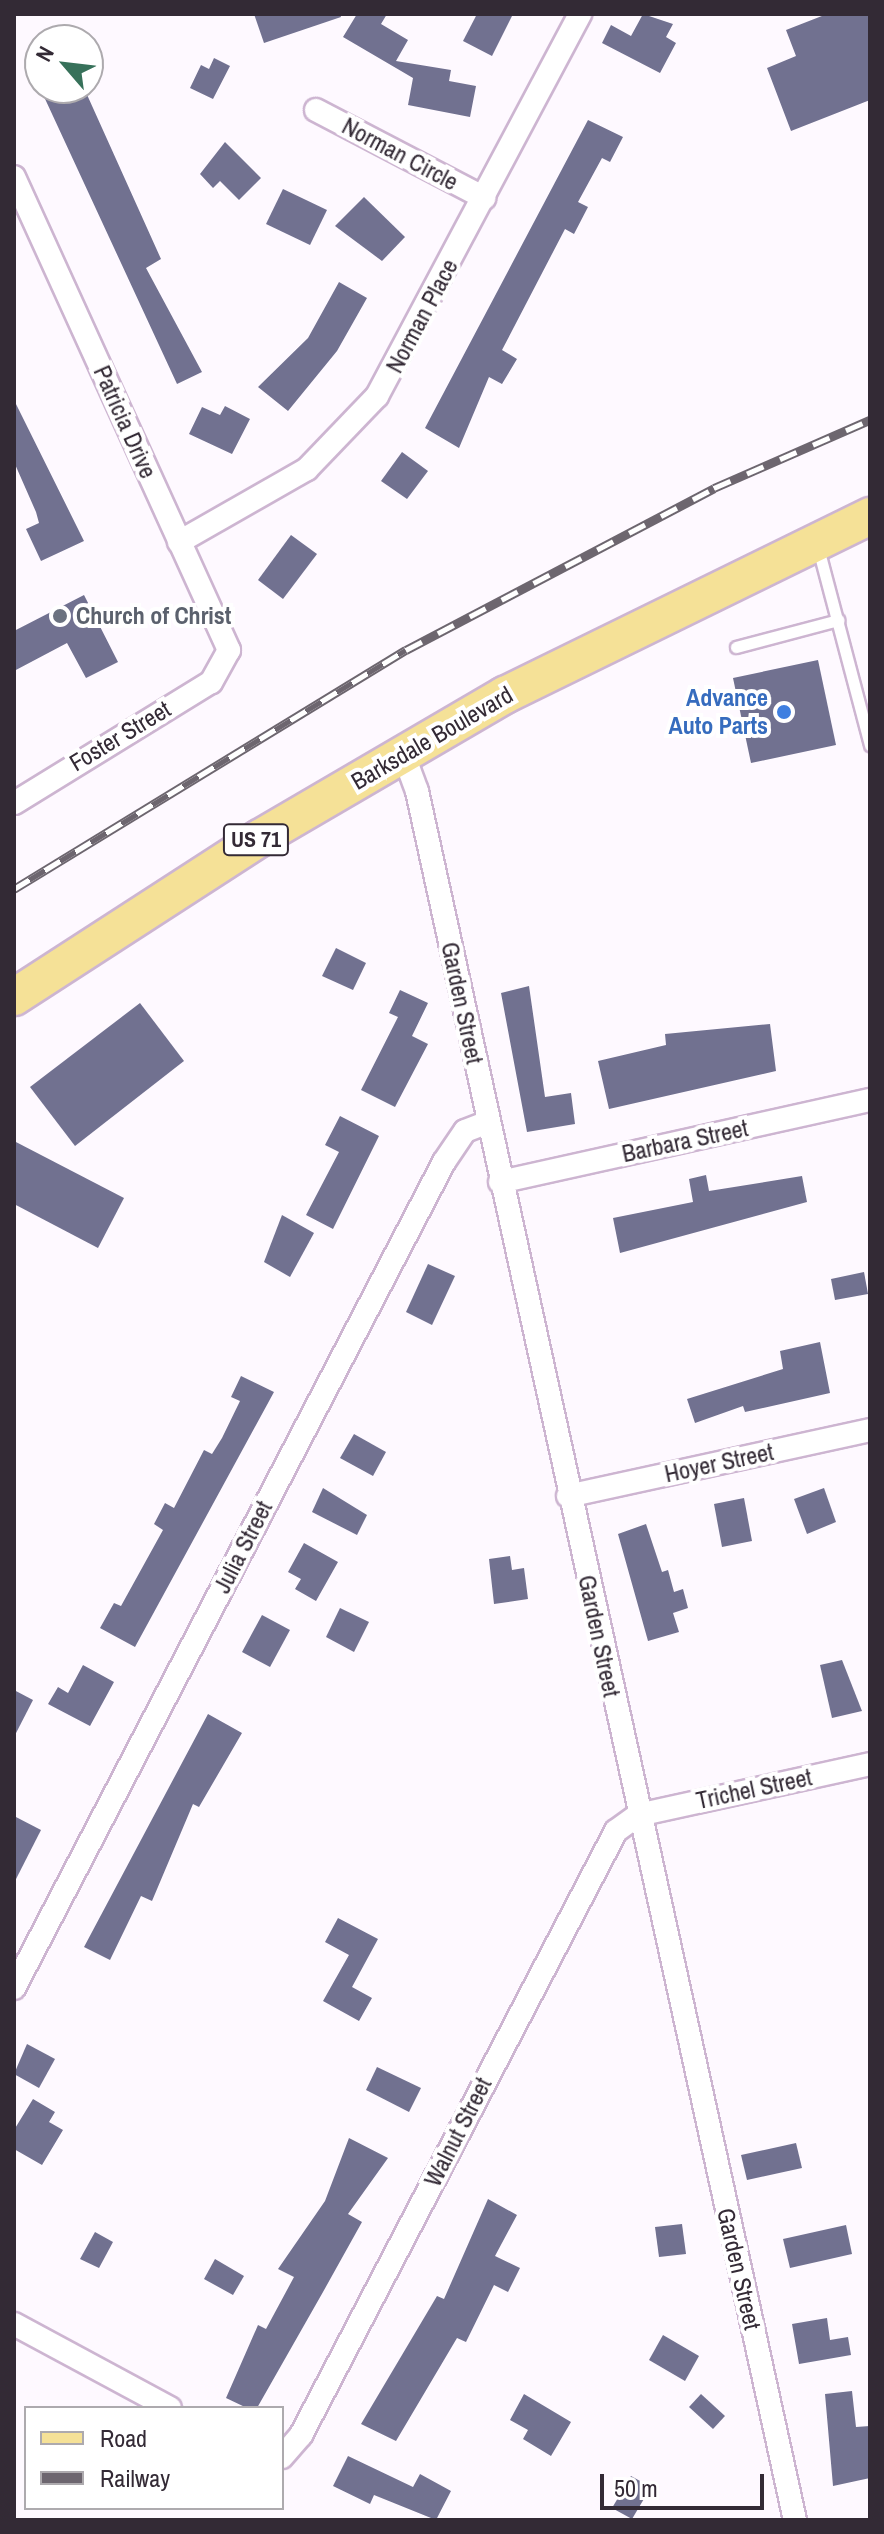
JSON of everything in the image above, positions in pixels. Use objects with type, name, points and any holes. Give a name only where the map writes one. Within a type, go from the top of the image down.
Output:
[{"type":"main road","name":"Barksdale Boulevard","points":[[14,997],[403,753],[608,639],[850,530]]},
{"type":"street","name":"Norman Place","points":[[179,542],[259,502],[343,436],[392,373],[580,14]]},
{"type":"street","name":"Norman Circle","points":[[316,110],[484,198]]},
{"type":"street","name":"Patricia Drive","points":[[14,177],[227,642],[225,668]]},
{"type":"street","name":"Foster Street","points":[[14,803],[225,668]]},
{"type":"street","name":"Garden Street","points":[[403,753],[488,1122],[795,2520]]},
{"type":"street","name":"Barbara Street","points":[[500,1182],[870,1100]]},
{"type":"street","name":"Julia Street","points":[[14,1988],[444,1162],[465,1131],[488,1122]]},
{"type":"street","name":"Hoyer Street","points":[[568,1496],[870,1430]]},
{"type":"street","name":"Trichel Street","points":[[638,1815],[870,1764]]},
{"type":"street","name":"Walnut Street","points":[[284,2455],[301,2435],[607,1844],[638,1815]]},
{"type":"street","points":[[14,2324],[166,2406]]},
{"type":"lane","points":[[850,530],[838,620],[870,745]]},
{"type":"lane","points":[[736,647],[838,620]]},
{"type":"building","points":[[254,14],[340,14],[341,17],[264,43]]},
{"type":"building","points":[[357,14],[387,14],[381,24],[408,40],[396,61],[451,70],[449,81],[476,86],[470,117],[408,105],[413,78],[343,37]]},
{"type":"building","points":[[477,14],[513,14],[492,56],[463,41]]},
{"type":"building","points":[[643,14],[673,24],[666,37],[676,43],[660,73],[602,43],[611,25],[631,36]]},
{"type":"building","points":[[827,14],[870,14],[870,100],[791,131],[767,68],[796,56],[786,30]]},
{"type":"building","points":[[214,58],[230,66],[213,99],[190,88],[201,65],[209,69]]},
{"type":"building","points":[[47,104],[91,104],[161,259],[146,268],[202,372],[177,384]]},
{"type":"building","points":[[588,120],[623,137],[610,162],[602,158],[578,202],[588,207],[574,234],[565,229],[502,350],[517,359],[502,384],[489,377],[459,448],[425,428]]},
{"type":"building","points":[[225,142],[261,178],[239,200],[220,181],[213,188],[200,174]]},
{"type":"building","points":[[283,189],[327,210],[310,245],[266,224]]},
{"type":"building","points":[[364,197],[405,237],[382,261],[335,226]]},
{"type":"building","points":[[339,282],[367,298],[337,351],[288,411],[258,387],[308,338]]},
{"type":"building","points":[[14,400],[84,541],[41,561],[26,529],[39,523],[36,512],[14,462]]},
{"type":"building","points":[[225,406],[250,419],[232,454],[189,434],[202,407],[220,415]]},
{"type":"building","points":[[402,452],[428,471],[407,499],[381,481]]},
{"type":"building","points":[[291,535],[317,554],[283,599],[258,580]]},
{"type":"building","points":[[84,595],[118,662],[86,678],[67,643],[14,671],[14,631]]},
{"type":"building","name":"Advance Auto Parts","points":[[818,660],[836,745],[751,763],[733,678]]},
{"type":"building","points":[[336,948],[366,963],[353,990],[322,976]]},
{"type":"building","points":[[529,986],[545,1097],[571,1093],[575,1124],[527,1132],[501,993]]},
{"type":"building","points":[[400,990],[428,1003],[412,1036],[428,1044],[395,1107],[361,1090],[398,1017],[389,1013]]},
{"type":"building","points":[[140,1003],[184,1061],[75,1146],[30,1087]]},
{"type":"building","points":[[770,1024],[776,1071],[609,1109],[598,1061],[666,1045],[665,1034]]},
{"type":"building","points":[[340,1116],[379,1136],[333,1229],[306,1215],[339,1152],[325,1145]]},
{"type":"building","points":[[14,1141],[124,1198],[98,1248],[14,1204]]},
{"type":"building","points":[[706,1175],[709,1191],[802,1176],[807,1202],[620,1253],[613,1218],[693,1202],[689,1179]]},
{"type":"building","points":[[282,1215],[314,1233],[290,1277],[264,1262]]},
{"type":"building","points":[[428,1264],[455,1276],[432,1325],[406,1312]]},
{"type":"building","points":[[864,1272],[868,1294],[835,1300],[831,1279]]},
{"type":"building","points":[[820,1342],[830,1393],[745,1412],[743,1406],[695,1423],[687,1399],[783,1369],[780,1351]]},
{"type":"building","points":[[241,1376],[274,1392],[135,1647],[100,1628],[114,1603],[121,1606],[163,1530],[154,1524],[165,1503],[174,1508],[204,1450],[212,1454],[222,1438],[240,1401],[231,1397]]},
{"type":"building","points":[[354,1434],[386,1452],[373,1476],[340,1458]]},
{"type":"building","points":[[323,1488],[367,1515],[357,1535],[312,1512]]},
{"type":"building","points":[[824,1488],[836,1522],[807,1534],[794,1499]]},
{"type":"building","points":[[744,1498],[752,1541],[722,1547],[714,1504]]},
{"type":"building","points":[[646,1524],[662,1572],[668,1570],[674,1592],[683,1589],[688,1608],[673,1613],[679,1632],[648,1641],[618,1534]]},
{"type":"building","points":[[304,1543],[338,1562],[316,1601],[295,1589],[301,1579],[288,1572]]},
{"type":"building","points":[[510,1556],[512,1570],[524,1568],[528,1599],[494,1604],[489,1559]]},
{"type":"building","points":[[340,1608],[369,1622],[354,1652],[326,1637]]},
{"type":"building","points":[[262,1615],[290,1630],[270,1667],[242,1652]]},
{"type":"building","points":[[842,1660],[862,1711],[832,1718],[820,1665]]},
{"type":"building","points":[[83,1665],[114,1682],[90,1726],[48,1704],[58,1687],[68,1693]]},
{"type":"building","points":[[14,1690],[33,1700],[14,1737]]},
{"type":"building","points":[[208,1714],[242,1733],[199,1807],[193,1804],[152,1901],[141,1896],[110,1960],[84,1947]]},
{"type":"building","points":[[14,1816],[41,1830],[14,1883]]},
{"type":"building","points":[[338,1918],[378,1939],[352,1987],[372,1998],[359,2021],[323,2001],[349,1955],[325,1942]]},
{"type":"building","points":[[27,2044],[55,2059],[39,2088],[14,2074]]},
{"type":"building","points":[[377,2067],[421,2088],[409,2112],[366,2090]]},
{"type":"building","points":[[33,2099],[55,2112],[49,2122],[63,2130],[42,2165],[14,2149],[14,2130]]},
{"type":"building","points":[[349,2138],[388,2158],[348,2214],[362,2222],[258,2406],[243,2406],[226,2398],[258,2325],[266,2329],[294,2277],[278,2269],[325,2201]]},
{"type":"building","points":[[796,2143],[802,2168],[747,2180],[741,2155]]},
{"type":"building","points":[[488,2199],[517,2215],[495,2256],[520,2268],[508,2292],[494,2285],[466,2342],[457,2338],[396,2441],[361,2424],[437,2296],[444,2299]]},
{"type":"building","points":[[682,2224],[686,2254],[659,2257],[655,2227]]},
{"type":"building","points":[[846,2225],[852,2254],[790,2268],[783,2239]]},
{"type":"building","points":[[95,2232],[113,2242],[99,2268],[80,2259]]},
{"type":"building","points":[[215,2259],[244,2276],[233,2295],[204,2279]]},
{"type":"building","points":[[827,2318],[830,2340],[848,2337],[851,2355],[799,2364],[792,2324]]},
{"type":"building","points":[[663,2335],[699,2356],[685,2381],[649,2360]]},
{"type":"building","points":[[852,2391],[856,2427],[870,2426],[870,2478],[833,2486],[825,2394]]},
{"type":"building","points":[[524,2394],[571,2422],[551,2456],[523,2439],[528,2430],[510,2420]]},
{"type":"building","points":[[701,2394],[725,2416],[713,2429],[689,2407]]},
{"type":"building","points":[[348,2456],[413,2487],[420,2474],[451,2491],[436,2520],[374,2495],[370,2504],[333,2486]]},
{"type":"building","points":[[631,2476],[651,2487],[632,2519],[612,2508]]},
{"type":"railway","points":[[14,889],[406,650],[714,488],[870,420]]},
{"type":"place","name":"Church of Christ","points":[[60,616]]},
{"type":"place","name":"Advance Auto Parts","points":[[784,712]]}]
